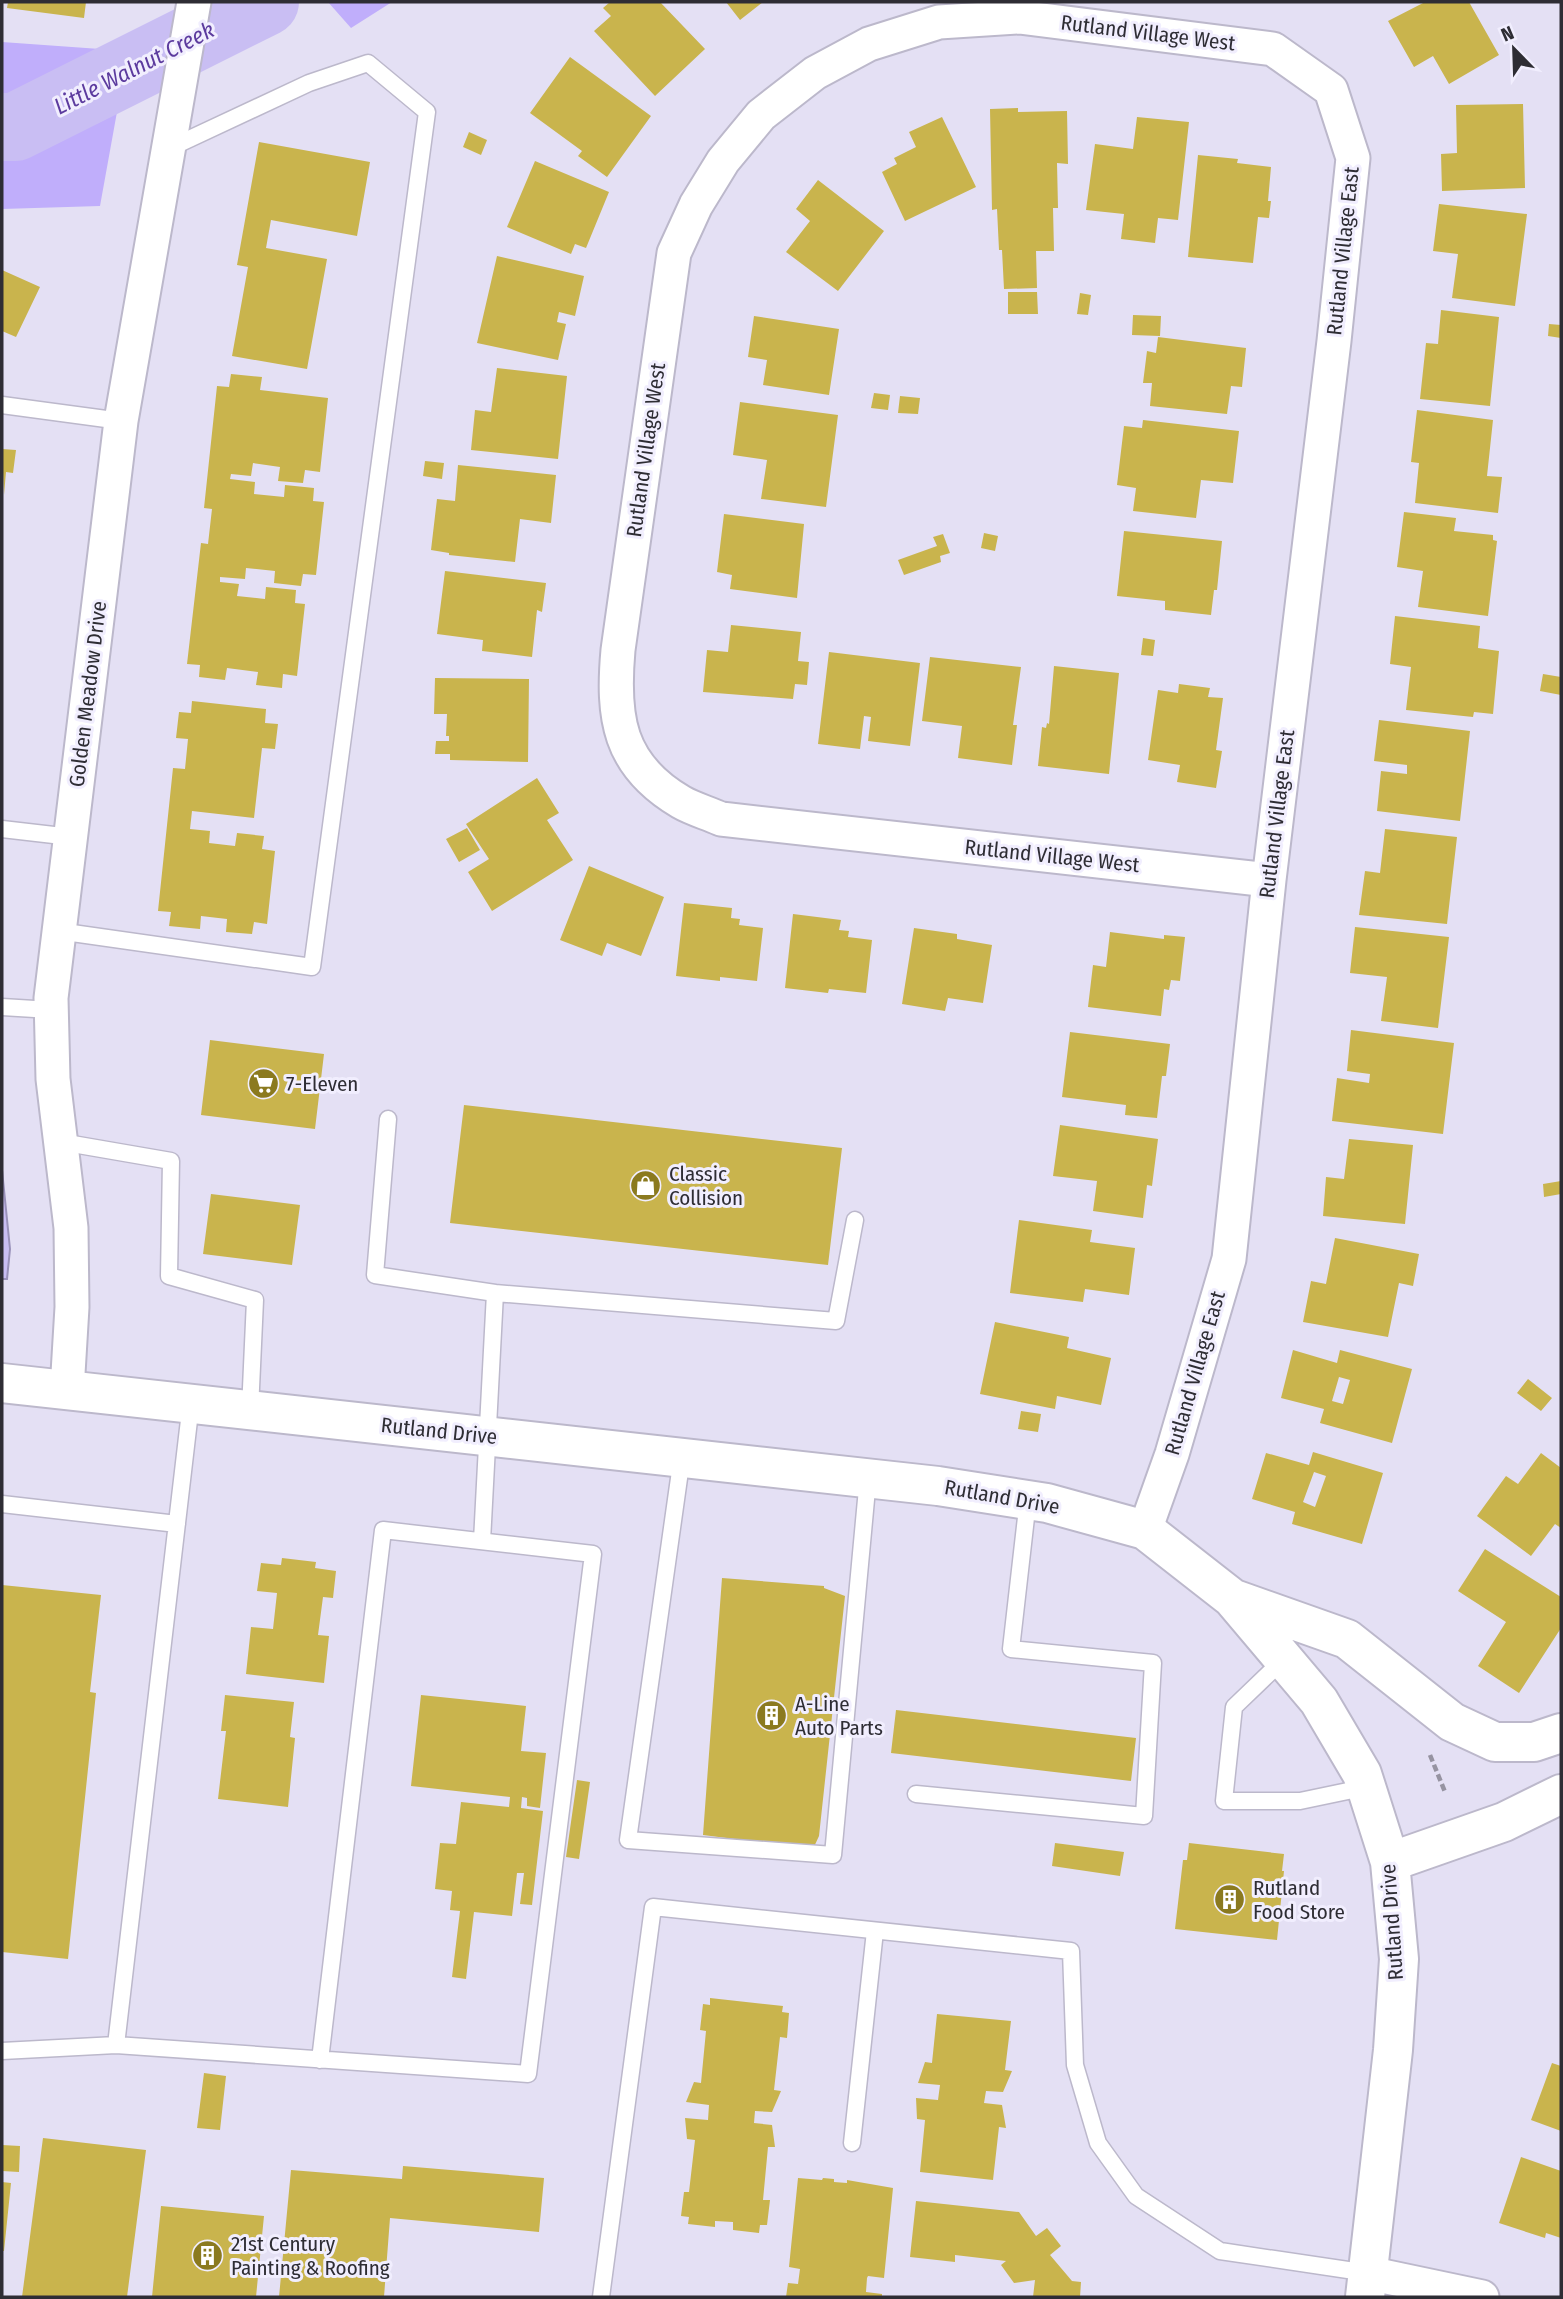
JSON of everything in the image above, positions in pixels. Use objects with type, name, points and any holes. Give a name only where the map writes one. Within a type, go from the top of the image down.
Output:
[{"type":"street","name":"Golden Meadow Drive","points":[[67,1390],[72,1307],[71,1241],[52,1079],[51,1010],[58,931],[121,421],[194,2]]},
{"type":"street","name":"Rutland Village West","points":[[1269,880],[721,819],[682,803],[644,775],[622,738],[614,691],[674,253],[696,205],[723,161],[761,115],[814,73],[869,44],[939,22],[1019,17],[1273,48],[1331,90]]},
{"type":"street","name":"Rutland Village East","points":[[1145,1530],[1172,1454],[1229,1259],[1269,880],[1353,158],[1331,90]]},
{"type":"street","name":"Rutland Drive","points":[[2,1383],[938,1486],[1028,1500],[1145,1530],[1232,1598],[1320,1701],[1362,1774],[1390,1861],[1399,1959],[1393,2050],[1367,2285]]},
{"type":"street","points":[[1232,1598],[1347,1639],[1452,1722],[1495,1742],[1534,1742],[1561,1733]]},
{"type":"street","points":[[1390,1861],[1504,1822],[1561,1794]]},
{"type":"street","points":[[1367,2285],[1482,2297]]},
{"type":"lane","points":[[58,931],[312,967],[427,113],[368,63],[309,83],[169,141]]},
{"type":"lane","points":[[2,405],[121,421]]},
{"type":"lane","points":[[2,829],[71,837]]},
{"type":"lane","points":[[2,1007],[51,1010]]},
{"type":"lane","points":[[387,1119],[374,1275],[495,1293],[836,1321],[855,1220]]},
{"type":"lane","points":[[61,1142],[171,1161],[169,1276],[255,1300],[250,1410]]},
{"type":"lane","points":[[482,1541],[495,1293]]},
{"type":"lane","points":[[116,2045],[191,1404]]},
{"type":"lane","points":[[682,1457],[628,1840],[834,1855],[868,1478]]},
{"type":"lane","points":[[916,1794],[1144,1816],[1153,1663],[1011,1649],[1028,1500]]},
{"type":"lane","points":[[2,1504],[177,1524]]},
{"type":"lane","points":[[2,2051],[116,2045],[320,2060],[528,2074],[593,1554],[383,1530],[320,2060]]},
{"type":"lane","points":[[1284,1659],[1234,1707],[1224,1801],[1300,1801],[1367,1787]]},
{"type":"lane","points":[[601,2297],[653,1907],[1071,1951],[1075,2065],[1098,2143],[1136,2196],[1220,2251],[1367,2285]]},
{"type":"lane","points":[[852,2143],[875,1931]]},
{"type":"path","points":[[1426,1746],[1445,1792]]},
{"type":"shaded area","points":[[328,2],[392,2],[351,28]]},
{"type":"shaded area","points":[[2,42],[128,51],[100,206],[2,209]]},
{"type":"shaded area","points":[[2,1170],[10,1249],[7,1279],[2,1279]]},
{"type":"building","points":[[8,2],[86,2],[84,18],[7,8]]},
{"type":"building","points":[[610,2],[660,2],[705,49],[655,96],[594,31],[611,16],[603,8]]},
{"type":"building","points":[[726,2],[763,2],[740,20]]},
{"type":"building","points":[[1425,2],[1469,2],[1499,55],[1449,84],[1433,56],[1414,67],[1388,21]]},
{"type":"building","points":[[570,57],[651,116],[607,177],[578,156],[582,151],[530,113]]},
{"type":"building","points":[[1523,104],[1525,188],[1442,191],[1441,154],[1457,153],[1456,105]]},
{"type":"building","points":[[1018,108],[1018,112],[1067,111],[1068,164],[1057,163],[1058,208],[1053,208],[1054,251],[1036,251],[1037,288],[1004,289],[997,209],[992,210],[990,109]]},
{"type":"building","points":[[942,117],[976,187],[905,221],[882,172],[897,164],[894,158],[916,147],[909,132]]},
{"type":"building","points":[[1137,117],[1189,122],[1178,220],[1158,218],[1155,243],[1121,239],[1124,214],[1086,210],[1095,144],[1133,149]]},
{"type":"building","points":[[469,132],[487,140],[481,155],[463,147]]},
{"type":"building","points":[[259,142],[370,162],[357,236],[271,220],[266,248],[327,259],[307,369],[232,356],[248,267],[237,265]]},
{"type":"building","points":[[1198,155],[1238,159],[1237,163],[1271,167],[1269,218],[1258,217],[1253,263],[1188,257]]},
{"type":"building","points":[[535,161],[609,192],[586,248],[575,244],[571,254],[507,227]]},
{"type":"building","points":[[818,180],[884,231],[838,291],[786,252],[810,221],[796,209]]},
{"type":"building","points":[[1439,204],[1527,214],[1515,306],[1452,298],[1458,254],[1433,251]]},
{"type":"building","points":[[497,256],[584,276],[575,316],[559,312],[557,322],[566,324],[558,360],[477,343]]},
{"type":"building","points":[[2,270],[40,287],[16,337],[2,331]]},
{"type":"building","points":[[1008,292],[1037,292],[1038,314],[1008,314]]},
{"type":"building","points":[[1080,293],[1091,295],[1088,315],[1077,314]]},
{"type":"building","points":[[1441,310],[1499,317],[1490,406],[1420,399],[1426,343],[1438,344]]},
{"type":"building","points":[[1133,315],[1161,316],[1160,336],[1132,335]]},
{"type":"building","points":[[754,316],[839,329],[829,395],[763,385],[767,360],[748,357]]},
{"type":"building","points":[[1549,324],[1561,325],[1561,338],[1548,336]]},
{"type":"building","points":[[1158,337],[1246,348],[1242,387],[1231,386],[1227,414],[1150,406],[1152,383],[1143,383],[1147,351],[1156,353]]},
{"type":"building","points":[[497,368],[567,376],[558,459],[471,450],[475,410],[491,412]]},
{"type":"building","points":[[231,374],[262,377],[260,390],[328,398],[320,472],[305,470],[303,483],[278,481],[280,467],[253,463],[251,476],[231,474],[230,479],[255,482],[254,494],[284,497],[285,485],[314,488],[313,501],[324,502],[316,575],[303,574],[301,586],[274,583],[275,571],[246,568],[245,579],[220,577],[220,582],[239,584],[237,596],[265,599],[266,587],[296,590],[295,603],[305,604],[297,676],[283,674],[282,688],[256,685],[258,672],[227,668],[225,680],[199,677],[200,665],[187,664],[201,543],[208,544],[212,509],[204,508],[217,386],[229,387]]},
{"type":"building","points":[[874,393],[890,395],[888,410],[871,408]]},
{"type":"building","points":[[900,396],[920,398],[918,414],[898,413]]},
{"type":"building","points":[[740,402],[838,415],[826,507],[761,499],[767,460],[733,455]]},
{"type":"building","points":[[1417,410],[1493,420],[1487,476],[1502,477],[1498,513],[1415,503],[1419,463],[1411,462]]},
{"type":"building","points":[[1143,420],[1239,431],[1233,483],[1201,480],[1196,518],[1133,511],[1136,488],[1117,485],[1124,426],[1142,428]]},
{"type":"building","points":[[2,449],[16,450],[13,473],[6,472],[4,495]]},
{"type":"building","points":[[425,461],[444,463],[442,479],[423,476]]},
{"type":"building","points":[[458,465],[556,475],[551,523],[520,519],[515,562],[449,555],[431,550],[437,499],[455,501]]},
{"type":"building","points":[[1404,512],[1456,518],[1454,531],[1493,535],[1493,540],[1497,541],[1488,616],[1418,607],[1423,571],[1397,567]]},
{"type":"building","points":[[724,514],[804,524],[797,598],[730,589],[732,575],[717,572]]},
{"type":"building","points":[[1124,531],[1222,541],[1217,590],[1214,590],[1211,615],[1165,610],[1165,601],[1117,596]]},
{"type":"building","points":[[984,533],[998,536],[995,551],[981,548]]},
{"type":"building","points":[[943,534],[950,553],[940,556],[941,562],[904,575],[898,560],[937,546],[933,537]]},
{"type":"building","points":[[445,571],[546,583],[542,612],[537,610],[532,657],[482,651],[483,640],[437,634]]},
{"type":"building","points":[[1395,616],[1480,626],[1478,648],[1499,651],[1493,714],[1474,712],[1473,717],[1406,710],[1411,667],[1390,664]]},
{"type":"building","points":[[731,625],[801,632],[798,661],[809,662],[807,685],[795,684],[793,699],[703,692],[707,650],[728,652]]},
{"type":"building","points":[[1143,638],[1155,640],[1153,656],[1141,655]]},
{"type":"building","points":[[829,652],[920,663],[910,746],[868,741],[871,717],[864,716],[860,749],[818,744]]},
{"type":"building","points":[[930,657],[1021,667],[1013,725],[1017,725],[1012,765],[958,758],[962,726],[922,721]]},
{"type":"building","points":[[1054,666],[1119,673],[1109,774],[1038,766],[1042,727],[1046,728],[1047,723],[1049,724]]},
{"type":"building","points":[[1543,674],[1561,677],[1561,695],[1540,691]]},
{"type":"building","points":[[435,678],[529,679],[528,762],[450,760],[450,754],[435,754],[436,741],[449,741],[449,736],[446,736],[447,714],[434,714]]},
{"type":"building","points":[[1179,684],[1210,688],[1208,697],[1223,698],[1216,750],[1222,751],[1216,788],[1177,782],[1180,765],[1148,760],[1158,690],[1178,693]]},
{"type":"building","points":[[192,701],[266,709],[265,723],[278,724],[275,749],[262,748],[254,818],[192,811],[190,829],[210,831],[209,843],[235,846],[237,833],[264,836],[262,849],[275,851],[267,924],[254,922],[252,934],[226,932],[227,919],[201,916],[200,929],[169,926],[171,912],[158,911],[173,768],[185,769],[188,739],[176,738],[179,712],[191,713]]},
{"type":"building","points":[[1379,720],[1470,731],[1460,821],[1377,811],[1381,771],[1407,774],[1407,765],[1374,761]]},
{"type":"building","points":[[537,778],[559,813],[547,820],[573,860],[492,911],[468,872],[489,859],[466,824]]},
{"type":"building","points":[[467,828],[480,850],[459,862],[446,839]]},
{"type":"building","points":[[1385,829],[1457,837],[1447,924],[1359,915],[1365,871],[1380,873]]},
{"type":"building","points":[[589,866],[664,897],[641,956],[607,943],[602,956],[560,940]]},
{"type":"building","points":[[684,903],[732,908],[731,918],[740,919],[739,925],[763,928],[757,981],[720,977],[720,981],[676,976]]},
{"type":"building","points":[[793,914],[841,920],[839,930],[849,931],[848,937],[872,940],[866,993],[829,989],[828,993],[785,988]]},
{"type":"building","points":[[1355,927],[1449,937],[1438,1028],[1381,1021],[1387,977],[1350,973]]},
{"type":"building","points":[[914,928],[957,934],[957,939],[992,945],[983,1003],[948,998],[945,1011],[902,1004]]},
{"type":"building","points":[[1110,932],[1164,939],[1164,935],[1185,937],[1180,981],[1171,980],[1169,990],[1164,989],[1161,1016],[1088,1007],[1093,965],[1106,967]]},
{"type":"building","points":[[1351,1030],[1454,1043],[1443,1134],[1332,1121],[1337,1078],[1369,1083],[1370,1074],[1347,1071]]},
{"type":"building","points":[[1070,1032],[1170,1044],[1166,1076],[1162,1076],[1157,1118],[1125,1115],[1126,1105],[1062,1097]]},
{"type":"building","name":"7-Eleven","points":[[210,1040],[324,1054],[315,1129],[201,1115]]},
{"type":"building","name":"Classic Collision","points":[[464,1105],[842,1148],[828,1265],[450,1223]]},
{"type":"building","points":[[1060,1125],[1158,1139],[1152,1186],[1147,1185],[1143,1218],[1093,1211],[1097,1181],[1053,1176]]},
{"type":"building","points":[[1349,1139],[1413,1145],[1405,1224],[1323,1216],[1326,1177],[1344,1179]]},
{"type":"building","points":[[1561,1181],[1561,1194],[1544,1197],[1543,1184]]},
{"type":"building","points":[[211,1194],[300,1205],[292,1265],[203,1254]]},
{"type":"building","points":[[1019,1220],[1092,1230],[1090,1242],[1135,1248],[1129,1295],[1085,1289],[1083,1302],[1010,1293]]},
{"type":"building","points":[[1335,1238],[1419,1254],[1413,1286],[1399,1283],[1388,1337],[1303,1322],[1311,1281],[1326,1284]]},
{"type":"building","points":[[995,1322],[1069,1337],[1067,1348],[1111,1358],[1101,1405],[1057,1396],[1055,1409],[980,1394]]},
{"type":"building","points":[[1293,1350],[1337,1363],[1340,1350],[1412,1369],[1392,1443],[1320,1423],[1324,1409],[1281,1398]],"holes":[[[1339,1377],[1350,1380],[1343,1404],[1332,1401]]]},
{"type":"building","points":[[1528,1379],[1552,1398],[1541,1411],[1517,1393]]},
{"type":"building","points":[[1021,1411],[1041,1414],[1038,1432],[1018,1429]]},
{"type":"building","points":[[1313,1452],[1383,1473],[1362,1544],[1292,1524],[1295,1512],[1252,1499],[1266,1453],[1309,1465]],"holes":[[[1314,1472],[1326,1476],[1315,1507],[1303,1502]]]},
{"type":"building","points":[[1541,1453],[1561,1468],[1561,1528],[1555,1524],[1531,1556],[1477,1516],[1506,1476],[1518,1484]]},
{"type":"building","points":[[1485,1549],[1561,1597],[1561,1628],[1519,1693],[1478,1666],[1506,1622],[1458,1591]]},
{"type":"building","points":[[282,1558],[316,1562],[315,1568],[336,1571],[333,1598],[323,1597],[318,1635],[329,1636],[324,1683],[246,1674],[251,1627],[273,1629],[277,1593],[257,1591],[261,1563],[281,1565]]},
{"type":"building","name":"A-Line Auto Parts","points":[[722,1578],[824,1586],[845,1596],[819,1836],[813,1849],[703,1835]]},
{"type":"building","points":[[2,1585],[101,1595],[90,1692],[96,1693],[68,1959],[2,1952]]},
{"type":"building","points":[[225,1695],[294,1702],[290,1737],[295,1738],[288,1807],[218,1799],[226,1731],[221,1731]]},
{"type":"building","points":[[421,1695],[526,1706],[521,1751],[546,1753],[540,1808],[527,1806],[527,1798],[522,1797],[521,1808],[543,1811],[532,1905],[520,1904],[524,1873],[517,1873],[512,1916],[474,1912],[466,1979],[452,1977],[460,1911],[450,1910],[452,1891],[435,1889],[440,1843],[456,1844],[461,1802],[509,1807],[510,1797],[411,1786]]},
{"type":"building","points":[[896,1710],[1136,1738],[1131,1781],[891,1753]]},
{"type":"building","points":[[577,1780],[590,1782],[579,1859],[566,1857]]},
{"type":"building","points":[[1055,1843],[1124,1852],[1120,1876],[1052,1866]]},
{"type":"building","name":"Rutland Food Store","points":[[1189,1843],[1284,1854],[1277,1940],[1175,1929],[1183,1860],[1187,1860]]},
{"type":"building","points":[[710,1998],[783,2006],[782,2012],[789,2013],[787,2038],[780,2037],[774,2090],[781,2091],[772,2112],[755,2111],[754,2123],[772,2125],[775,2147],[768,2147],[763,2200],[770,2200],[767,2225],[760,2225],[759,2233],[733,2230],[733,2222],[715,2221],[715,2227],[688,2224],[689,2217],[681,2216],[684,2192],[689,2192],[695,2140],[687,2139],[685,2118],[708,2120],[709,2105],[686,2102],[694,2082],[701,2083],[706,2031],[700,2030],[703,2004],[710,2005]]},
{"type":"building","points":[[937,2014],[1011,2021],[1005,2070],[1012,2071],[1003,2092],[986,2091],[984,2103],[1002,2105],[1006,2128],[999,2127],[993,2180],[920,2172],[925,2120],[917,2119],[916,2098],[938,2100],[940,2085],[918,2083],[925,2062],[932,2063]]},
{"type":"building","points":[[1552,2063],[1561,2066],[1561,2131],[1531,2120]]},
{"type":"building","points":[[204,2073],[226,2076],[220,2130],[197,2128]]},
{"type":"building","points":[[43,2138],[146,2150],[127,2297],[22,2297]]},
{"type":"building","points":[[2,2145],[20,2146],[19,2172],[2,2171]]},
{"type":"building","points":[[1521,2157],[1561,2171],[1561,2238],[1546,2233],[1545,2238],[1499,2223]]},
{"type":"building","points":[[403,2166],[544,2178],[539,2232],[390,2218],[384,2297],[279,2297],[291,2170],[402,2179]]},
{"type":"building","points":[[798,2178],[834,2179],[834,2182],[847,2183],[847,2180],[893,2188],[884,2278],[867,2278],[866,2292],[882,2294],[882,2297],[786,2297],[788,2283],[798,2284],[800,2269],[789,2267]]},
{"type":"building","points":[[2,2182],[11,2183],[4,2251],[2,2251]]},
{"type":"building","points":[[916,2201],[1019,2212],[1036,2236],[1047,2228],[1061,2246],[1050,2255],[1072,2281],[1081,2282],[1080,2297],[1033,2297],[1035,2280],[1014,2283],[1001,2265],[1006,2261],[955,2255],[955,2262],[910,2257]]},
{"type":"building","name":"21st Century Painting & Roofing","points":[[161,2206],[264,2216],[256,2297],[152,2297]]},
{"type":"waterway","name":"Little Walnut Creek","points":[[2,127],[15,127],[265,2]]},
{"type":"place","name":"7-Eleven","points":[[263,1084]]},
{"type":"place","name":"Classic Collision","points":[[646,1186]]},
{"type":"place","name":"A-Line Auto Parts","points":[[772,1716]]},
{"type":"place","name":"Rutland Food Store","points":[[1230,1900]]},
{"type":"place","name":"21st Century Painting & Roofing","points":[[208,2256]]}]
